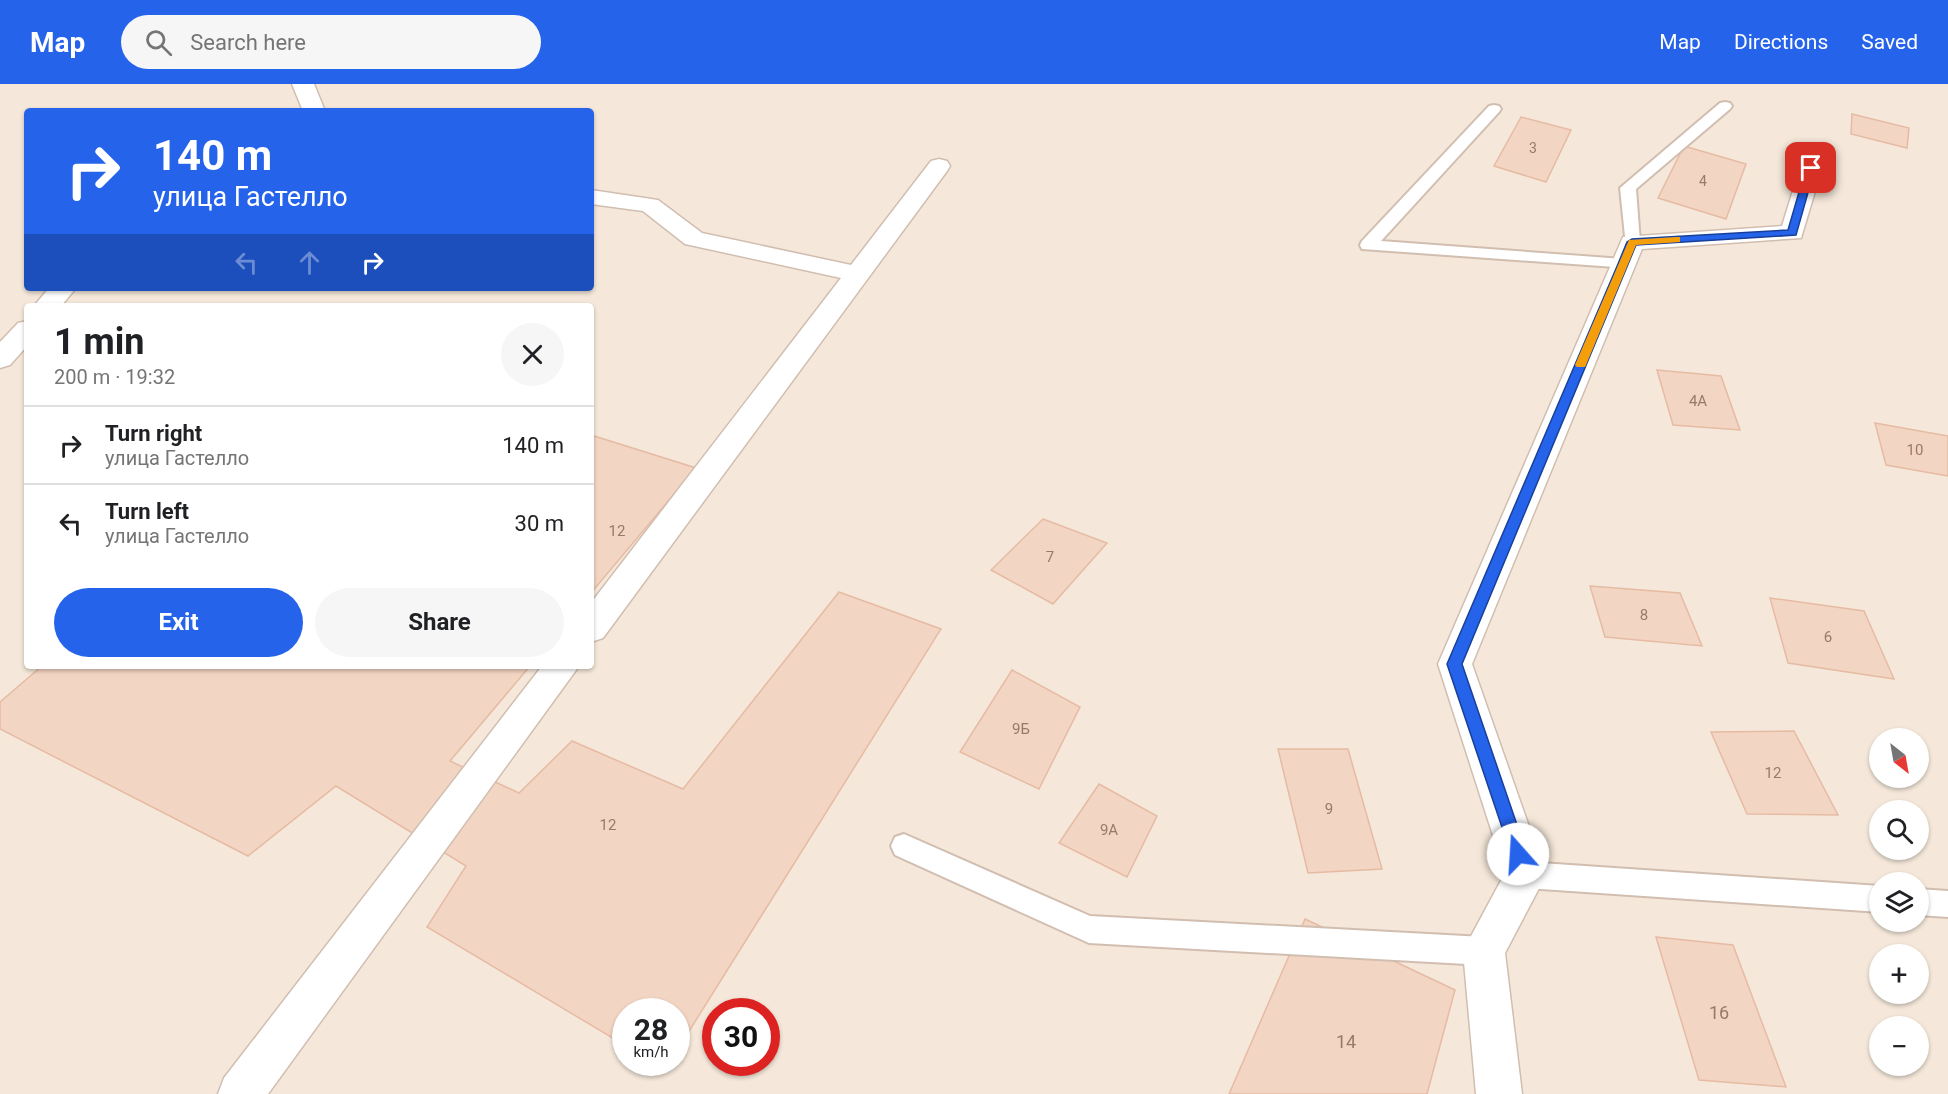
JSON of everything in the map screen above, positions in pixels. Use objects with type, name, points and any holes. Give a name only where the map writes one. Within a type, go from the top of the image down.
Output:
[{"type":"street","points":[[303,84],[313,108]]},
{"type":"street","points":[[594,624],[939,166]]},
{"type":"street","points":[[1499,1094],[1484,951],[1526,875],[1455,664],[1628,253],[1792,233],[1811,168]]},
{"type":"street","points":[[594,197],[650,205],[694,238],[858,274]]},
{"type":"street","points":[[50,303],[60,291]]},
{"type":"street","points":[[0,358],[24,331]]},
{"type":"street","points":[[240,1094],[560,669]]},
{"type":"lane","points":[[1494,109],[1368,245],[1628,253],[1628,188],[1725,106]]},
{"type":"lane","points":[[904,846],[1089,929],[1484,951]]},
{"type":"lane","points":[[1526,875],[1869,898]]},
{"type":"lane","points":[[1929,903],[1948,904]]},
{"type":"shaded area","points":[[0,84],[1948,84],[1948,1094],[0,1094]]},
{"type":"building","points":[[1852,114],[1909,128],[1907,148],[1851,134]]},
{"type":"building","points":[[1521,117],[1571,130],[1546,182],[1494,166]]},
{"type":"building","points":[[1684,146],[1746,164],[1726,219],[1658,198]]},
{"type":"building","points":[[1657,370],[1721,376],[1740,430],[1673,425]]},
{"type":"building","points":[[1875,423],[1948,436],[1948,476],[1886,465]]},
{"type":"building","points":[[594,436],[696,468],[594,589]]},
{"type":"building","points":[[1043,519],[1107,543],[1053,604],[991,570]]},
{"type":"building","points":[[1590,586],[1680,593],[1702,646],[1605,637]]},
{"type":"building","points":[[839,592],[941,629],[710,998],[702,998],[702,1010],[690,1030],[690,998],[612,998],[612,1038],[427,927],[466,866],[336,786],[248,856],[0,729],[0,702],[38,669],[527,669],[450,761],[519,793],[572,741],[683,789]]},
{"type":"building","points":[[1770,598],[1864,611],[1894,679],[1788,663]]},
{"type":"building","points":[[1012,670],[1080,707],[1039,789],[960,752]]},
{"type":"building","points":[[1794,731],[1838,815],[1747,814],[1711,732]]},
{"type":"building","points":[[1278,749],[1348,749],[1382,869],[1308,873]]},
{"type":"building","points":[[1099,784],[1157,816],[1127,877],[1059,843]]},
{"type":"building","points":[[1305,919],[1455,990],[1427,1094],[1229,1094]]},
{"type":"building","points":[[1656,937],[1733,945],[1786,1087],[1699,1080]]},
{"type":"slow traffic","points":[[1581,365],[1632,242],[1676,240]]},
{"type":"route","points":[[1518,854],[1455,664],[1632,242],[1792,233],[1811,168]]}]
